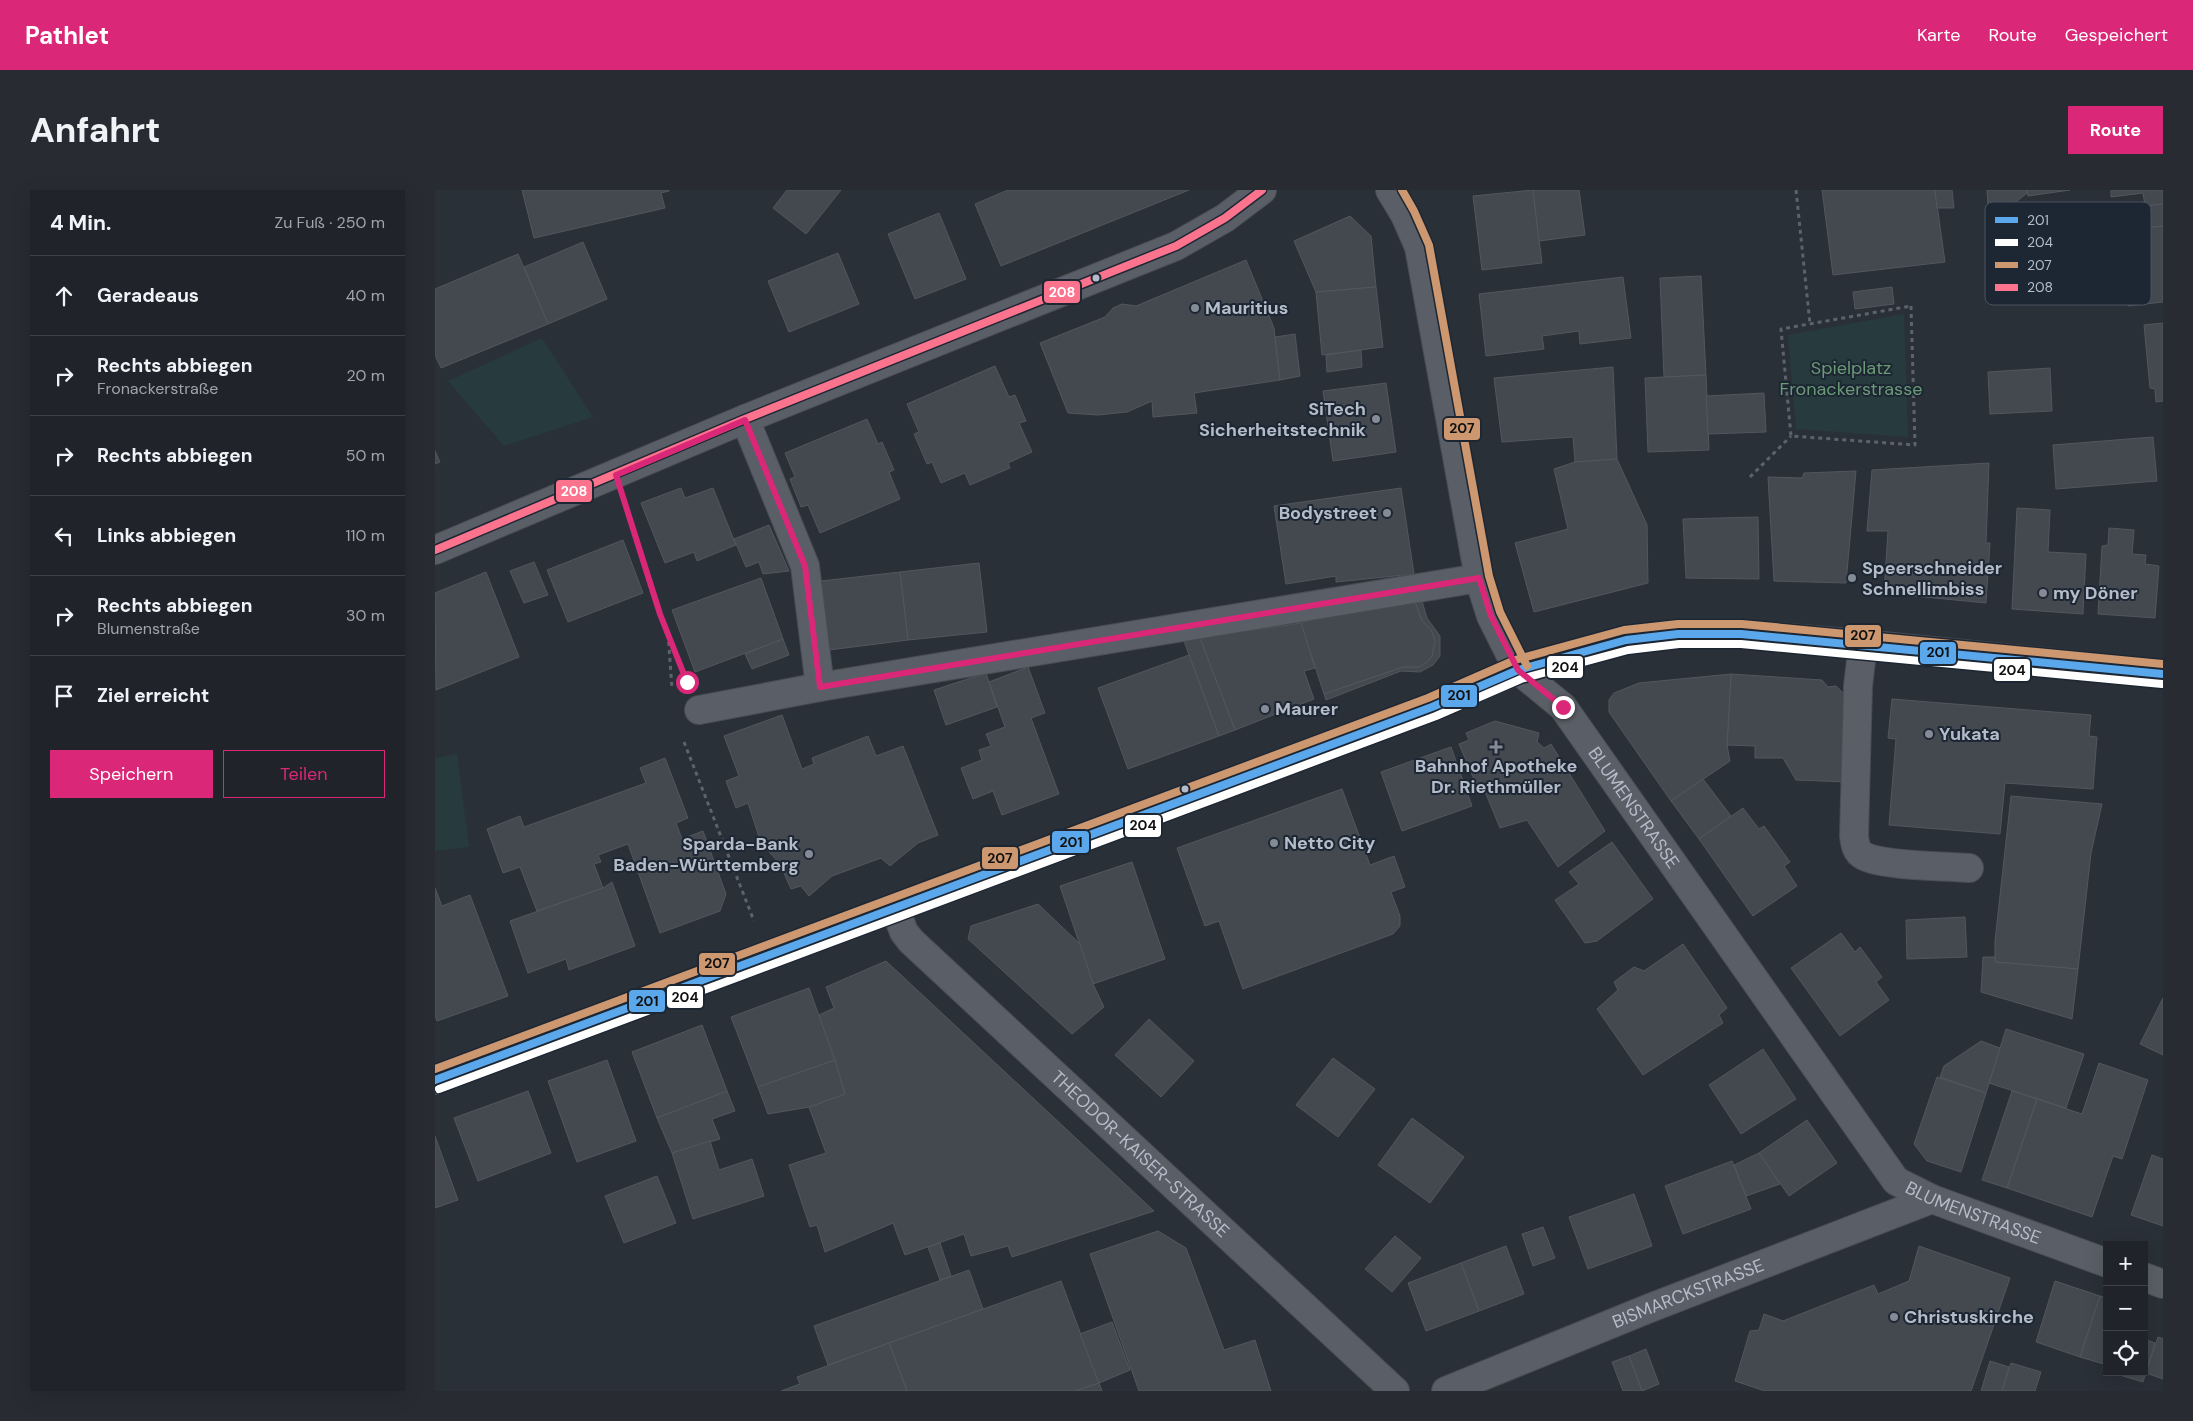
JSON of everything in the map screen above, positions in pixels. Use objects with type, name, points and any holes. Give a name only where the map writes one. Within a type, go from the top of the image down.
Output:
[{"type":"street","points":[[435,550],[745,420],[1176,246],[1225,218],[1262,190]]},
{"type":"street","name":"BLUMENSTRASSE","points":[[1390,190],[1405,214],[1419,247],[1479,578],[1491,616],[1518,670],[1563,707],[1896,1181],[1932,1198],[2103,1262]]},
{"type":"street","points":[[745,420],[805,566],[820,687]]},
{"type":"street","points":[[699,710],[820,687],[1479,578]]},
{"type":"street","points":[[435,1080],[1432,707],[1518,670],[1626,640],[1678,634],[1741,634],[1863,644],[2163,674]]},
{"type":"street","points":[[1863,644],[1858,686],[1854,836],[1856,847],[1862,856],[1878,861],[1969,868]]},
{"type":"street","name":"THEODOR-KAISER-STRASSE","points":[[895,909],[904,932],[911,941],[1395,1391]]},
{"type":"street","name":"BISMARCKSTRASSE","points":[[1446,1391],[1649,1308],[1932,1198]]},
{"type":"street","points":[[2148,1278],[2163,1284]]},
{"type":"path","points":[[1796,190],[1810,324]]},
{"type":"path","points":[[1750,477],[1791,436],[1915,445],[1911,306],[1781,329],[1791,436]]},
{"type":"path","points":[[616,475],[660,614],[687,682]]},
{"type":"path","points":[[725,845],[754,921]]},
{"type":"green space","name":"Spielplatz Fronackerstrasse","points":[[1904,314],[1908,437],[1796,429],[1788,335]]},
{"type":"green space","points":[[542,338],[593,417],[504,446],[448,381]]},
{"type":"green space","points":[[457,754],[469,847],[435,851],[435,758]]},
{"type":"building","points":[[522,190],[669,191],[661,193],[665,208],[534,238]]},
{"type":"building","points":[[787,190],[841,190],[806,234],[773,208]]},
{"type":"building","points":[[1008,190],[1189,190],[1001,266],[975,204]]},
{"type":"building","points":[[1533,190],[1542,263],[1482,270],[1473,196]]},
{"type":"building","points":[[1533,190],[1579,190],[1585,235],[1539,241]]},
{"type":"building","points":[[1822,190],[1935,190],[1945,262],[1833,275]]},
{"type":"building","points":[[1935,190],[1952,190],[1954,208],[1937,208]]},
{"type":"building","points":[[1987,190],[2026,190],[2027,193],[2016,202],[1988,202]]},
{"type":"building","points":[[2027,190],[2070,190],[2028,196]]},
{"type":"building","points":[[2111,190],[2163,190],[2163,204],[2151,205],[2151,202],[2144,202],[2143,193],[2111,197]]},
{"type":"building","points":[[2163,204],[2163,226],[2151,227],[2151,205]]},
{"type":"building","points":[[939,213],[966,279],[915,299],[888,234]]},
{"type":"building","points":[[1350,216],[1371,236],[1376,287],[1316,292],[1294,241]]},
{"type":"building","points":[[2163,226],[2163,302],[2151,303],[2151,227]]},
{"type":"building","points":[[583,242],[607,299],[548,324],[524,267]]},
{"type":"building","points":[[838,253],[859,304],[789,332],[768,281]]},
{"type":"building","points":[[518,254],[548,324],[441,368],[435,355],[435,289]]},
{"type":"building","points":[[1246,260],[1274,328],[1280,380],[1194,393],[1197,413],[1153,417],[1152,401],[1127,412],[1098,415],[1068,413],[1040,343],[1105,317],[1113,308],[1122,304],[1136,306]]},
{"type":"building","points":[[1701,276],[1706,375],[1664,377],[1660,278]]},
{"type":"building","points":[[1623,277],[1631,338],[1580,344],[1579,331],[1542,336],[1544,349],[1486,356],[1479,294]]},
{"type":"building","points":[[1376,287],[1383,347],[1322,355],[1316,292]]},
{"type":"building","points":[[1892,287],[1894,304],[1855,309],[1853,292]]},
{"type":"building","points":[[2163,323],[2163,401],[2156,402],[2155,389],[2150,388],[2144,325]]},
{"type":"building","points":[[1295,334],[1300,376],[1280,380],[1275,337]]},
{"type":"building","points":[[1361,350],[1362,367],[1327,372],[1326,355]]},
{"type":"building","points":[[995,366],[1009,397],[1015,395],[1026,421],[1019,423],[1032,452],[1008,463],[1010,468],[970,485],[965,473],[941,483],[932,462],[927,464],[914,434],[919,432],[907,404]]},
{"type":"building","points":[[1613,367],[1617,459],[1575,462],[1573,437],[1502,442],[1494,378]]},
{"type":"building","points":[[2050,368],[2052,411],[1990,414],[1988,372]]},
{"type":"building","points":[[1706,375],[1709,450],[1648,452],[1645,378]]},
{"type":"building","points":[[1386,383],[1396,452],[1333,461],[1323,391]]},
{"type":"building","points":[[1764,393],[1766,432],[1708,434],[1706,396]]},
{"type":"building","points":[[867,419],[878,444],[882,442],[894,470],[889,472],[900,499],[820,533],[808,505],[801,507],[790,479],[795,477],[785,453]]},
{"type":"building","points":[[2153,437],[2157,481],[2056,489],[2053,445]]},
{"type":"building","points":[[435,451],[440,462],[435,464]]},
{"type":"building","points":[[1617,459],[1647,525],[1648,583],[1534,612],[1515,543],[1568,529],[1554,469],[1575,462]]},
{"type":"building","points":[[1989,463],[1986,543],[1990,543],[1986,603],[1884,593],[1888,531],[1867,531],[1872,470]]},
{"type":"building","points":[[1856,471],[1846,583],[1774,581],[1768,477],[1802,478],[1804,473]]},
{"type":"building","points":[[681,488],[685,498],[713,488],[736,545],[697,561],[694,552],[665,563],[641,503]]},
{"type":"building","points":[[1401,488],[1414,574],[1336,582],[1336,576],[1286,584],[1274,506]]},
{"type":"building","points":[[2017,508],[2050,510],[2048,552],[2086,554],[2083,614],[2012,609]]},
{"type":"building","points":[[1758,517],[1759,579],[1686,578],[1683,519]]},
{"type":"building","points":[[769,525],[789,571],[763,574],[759,562],[746,567],[734,539]]},
{"type":"building","points":[[2109,528],[2134,530],[2132,554],[2146,555],[2145,564],[2159,566],[2155,618],[2098,614],[2102,546],[2108,545]]},
{"type":"building","points":[[623,540],[643,593],[568,622],[547,570]]},
{"type":"building","points":[[534,562],[548,595],[524,603],[510,571]]},
{"type":"building","points":[[979,563],[987,632],[908,640],[900,572]]},
{"type":"building","points":[[486,572],[519,657],[436,690],[435,593]]},
{"type":"building","points":[[900,572],[908,640],[829,650],[821,581]]},
{"type":"building","points":[[761,578],[783,639],[695,672],[672,610]]},
{"type":"building","points":[[1421,598],[1427,618],[1440,636],[1440,656],[1433,665],[1420,672],[1401,671],[1326,700],[1324,694],[1403,667],[1419,667],[1427,662],[1432,656],[1435,641],[1431,630],[1422,621],[1414,599]]},
{"type":"building","points":[[1414,599],[1422,621],[1431,630],[1435,641],[1432,656],[1427,662],[1419,667],[1403,667],[1324,694],[1301,623],[1340,612]]},
{"type":"building","points":[[1301,623],[1315,668],[1304,671],[1314,699],[1235,730],[1200,638]]},
{"type":"building","points":[[1200,638],[1235,730],[1219,736],[1184,641]]},
{"type":"building","points":[[783,639],[789,655],[752,669],[745,654]]},
{"type":"building","points":[[1189,655],[1219,736],[1128,769],[1098,688]]},
{"type":"building","points":[[1028,667],[1045,713],[1031,718],[1059,794],[1002,815],[993,791],[973,799],[961,768],[982,760],[979,750],[991,746],[986,734],[1005,727],[989,682]]},
{"type":"building","points":[[986,673],[997,707],[946,725],[934,690]]},
{"type":"building","points":[[1731,674],[1822,680],[1828,687],[1836,686],[1846,696],[1848,782],[1796,780],[1783,758],[1755,758],[1755,746],[1727,745]]},
{"type":"building","points":[[1731,674],[1727,745],[1730,761],[1671,801],[1609,712],[1609,700],[1614,693],[1639,683]]},
{"type":"building","points":[[1892,699],[2091,715],[2089,736],[2097,737],[2093,789],[2005,783],[2000,834],[1889,825],[1896,739],[1888,738]]},
{"type":"building","points":[[782,715],[802,769],[814,764],[812,758],[868,736],[876,756],[903,746],[938,835],[918,843],[890,866],[881,858],[832,876],[809,896],[801,886],[791,889],[780,864],[761,843],[748,803],[736,808],[726,781],[739,776],[724,736]]},
{"type":"building","points":[[1495,721],[1539,733],[1537,742],[1544,748],[1551,744],[1605,831],[1558,867],[1527,820],[1500,828],[1484,789],[1479,791],[1459,744],[1469,740],[1466,733]]},
{"type":"building","points":[[1451,747],[1472,806],[1402,831],[1381,772]]},
{"type":"building","points":[[665,758],[688,818],[676,823],[682,839],[703,831],[726,894],[720,911],[660,933],[628,844],[598,855],[601,862],[594,864],[603,888],[537,911],[520,867],[503,873],[487,829],[520,816],[524,827],[646,783],[640,768]]},
{"type":"building","points":[[1703,779],[1731,816],[1699,839],[1671,801]]},
{"type":"building","points":[[1342,789],[1370,865],[1394,856],[1405,887],[1391,892],[1400,916],[1400,926],[1393,934],[1243,989],[1219,921],[1205,926],[1177,848]]},
{"type":"building","points":[[2011,796],[2102,804],[2091,853],[2078,969],[1995,962],[1995,941]]},
{"type":"building","points":[[1743,808],[1759,829],[1764,826],[1790,862],[1784,866],[1797,886],[1753,916],[1699,839]]},
{"type":"building","points":[[1612,842],[1653,899],[1597,941],[1585,943],[1555,900],[1579,884],[1569,872]]},
{"type":"building","points":[[1132,862],[1165,959],[1093,984],[1060,886]]},
{"type":"building","points":[[612,882],[635,946],[569,970],[566,959],[528,973],[510,921],[603,888]]},
{"type":"building","points":[[435,888],[442,906],[470,895],[508,996],[437,1021],[435,1016]]},
{"type":"building","points":[[1038,904],[1080,944],[1093,984],[1104,1007],[1072,1034],[968,939],[971,926]]},
{"type":"building","points":[[1965,917],[1967,957],[1907,959],[1906,920]]},
{"type":"building","points":[[1841,933],[1855,952],[1860,947],[1882,977],[1876,982],[1889,1000],[1840,1036],[1791,968]]},
{"type":"building","points":[[1683,944],[1727,1008],[1719,1015],[1723,1023],[1643,1075],[1597,1009],[1618,990],[1614,982],[1634,967],[1644,971]]},
{"type":"building","points":[[1983,957],[1995,957],[1995,962],[2078,969],[2072,1019],[1981,992]]},
{"type":"building","points":[[886,961],[1154,1211],[1012,1257],[1008,1246],[971,1256],[964,1234],[905,1255],[893,1223],[825,1252],[817,1225],[810,1227],[789,1165],[826,1153],[809,1107],[845,1094],[819,1015],[834,1008],[826,987]]},
{"type":"building","points":[[809,988],[835,1060],[758,1087],[731,1017]]},
{"type":"building","points":[[2163,998],[2163,1055],[2140,1044]]},
{"type":"building","points":[[1149,1019],[1194,1061],[1161,1097],[1115,1055]]},
{"type":"building","points":[[702,1025],[727,1091],[657,1118],[632,1052]]},
{"type":"building","points":[[2006,1029],[2084,1054],[2066,1108],[1989,1083]]},
{"type":"building","points":[[1981,1041],[2000,1048],[1986,1093],[1940,1077],[1944,1066]]},
{"type":"building","points":[[1763,1049],[1796,1099],[1741,1134],[1709,1085]]},
{"type":"building","points":[[1333,1058],[1375,1089],[1338,1137],[1296,1105]]},
{"type":"building","points":[[607,1060],[636,1141],[577,1162],[548,1081]]},
{"type":"building","points":[[835,1060],[845,1094],[809,1107],[768,1114],[758,1087]]},
{"type":"building","points":[[2099,1063],[2148,1080],[2122,1159],[2113,1156],[2092,1217],[2007,1188],[2037,1099],[2082,1114]]},
{"type":"building","points":[[1937,1077],[1986,1093],[1961,1172],[1927,1161],[1914,1144]]},
{"type":"building","points":[[528,1091],[551,1153],[478,1181],[454,1118]]},
{"type":"building","points":[[727,1091],[735,1111],[712,1119],[720,1139],[672,1153],[657,1118]]},
{"type":"building","points":[[2012,1091],[2037,1099],[2007,1188],[1982,1180]]},
{"type":"building","points":[[1412,1118],[1464,1157],[1430,1203],[1378,1165]]},
{"type":"building","points":[[1807,1120],[1837,1163],[1789,1196],[1759,1153]]},
{"type":"building","points":[[435,1136],[458,1200],[435,1208]]},
{"type":"building","points":[[710,1141],[719,1170],[752,1159],[764,1196],[693,1219],[672,1153]]},
{"type":"building","points":[[1759,1153],[1780,1184],[1746,1196],[1734,1165]]},
{"type":"building","points":[[2152,1155],[2163,1159],[2163,1226],[2131,1215]]},
{"type":"building","points":[[1732,1161],[1751,1209],[1683,1234],[1665,1186]]},
{"type":"building","points":[[657,1176],[676,1223],[624,1243],[605,1196]]},
{"type":"building","points":[[1634,1194],[1652,1246],[1588,1269],[1569,1217]]},
{"type":"building","points":[[1543,1227],[1555,1258],[1533,1266],[1522,1234]]},
{"type":"building","points":[[1158,1231],[1186,1248],[1224,1350],[1255,1340],[1271,1391],[1139,1391],[1090,1254]]},
{"type":"building","points":[[1395,1236],[1421,1258],[1392,1292],[1365,1269]]},
{"type":"building","points":[[940,1243],[951,1276],[940,1280],[928,1247]]},
{"type":"building","points":[[1506,1246],[1524,1294],[1479,1311],[1461,1263]]},
{"type":"building","name":"Christuskirche","points":[[1919,1246],[2010,1278],[1971,1391],[1765,1391],[1735,1381],[1750,1331],[1759,1330],[1764,1314],[1783,1321],[1874,1285],[1878,1294],[1909,1281]]},
{"type":"building","points":[[1461,1263],[1479,1311],[1426,1331],[1408,1283]]},
{"type":"building","points":[[969,1270],[983,1309],[828,1365],[814,1326]]},
{"type":"building","points":[[1061,1281],[1099,1383],[1075,1391],[907,1391],[889,1343]]},
{"type":"building","points":[[2055,1281],[2100,1296],[2080,1357],[2036,1342]]},
{"type":"building","points":[[2100,1296],[2103,1297],[2103,1364],[2080,1357]]},
{"type":"building","points":[[1112,1322],[1130,1370],[1099,1383],[1080,1334]]},
{"type":"building","points":[[2158,1337],[2163,1339],[2163,1379],[2148,1374],[2148,1367]]},
{"type":"building","points":[[2148,1340],[2155,1343],[2148,1366]]},
{"type":"building","points":[[889,1343],[907,1391],[781,1391],[800,1384],[797,1377]]},
{"type":"building","points":[[1646,1349],[1659,1384],[1642,1391],[1629,1356]]},
{"type":"building","points":[[1629,1356],[1642,1391],[1623,1391],[1612,1362]]},
{"type":"building","points":[[1990,1361],[2009,1367],[2002,1391],[1981,1391]]},
{"type":"building","points":[[2011,1363],[2041,1372],[2035,1391],[2002,1391]]},
{"type":"building","points":[[2123,1376],[2145,1376],[2143,1382]]},
{"type":"building","points":[[1099,1383],[1102,1391],[1075,1391]]},
{"type":"transit line","name":"208","points":[[435,550],[745,419],[1176,246],[1225,218],[1262,190]]},
{"type":"transit line","name":"207","points":[[1402,190],[1414,211],[1429,245],[1489,576],[1500,612],[1527,666]]},
{"type":"transit line","name":"207","points":[[435,1069],[1428,698],[1515,660],[1624,630],[1678,624],[1742,624],[2163,664]]},
{"type":"transit line","name":"201","points":[[435,1080],[1432,707],[1518,670],[1626,640],[1678,634],[1741,634],[2163,674]]},
{"type":"transit line","name":"204","points":[[439,1089],[1436,716],[1521,679],[1628,650],[1679,644],[1741,644],[2162,684]]},
{"type":"place","name":"Mauritius","points":[[1195,308]]},
{"type":"place","name":"SiTech Sicherheitstechnik","points":[[1376,419]]},
{"type":"place","name":"Bodystreet","points":[[1387,513]]},
{"type":"place","name":"Speerschneider Schnellimbiss","points":[[1852,578]]},
{"type":"place","name":"my Döner","points":[[2043,593]]},
{"type":"place","name":"Maurer","points":[[1265,709]]},
{"type":"place","name":"Yukata","points":[[1929,734]]},
{"type":"place","name":"Bahnhof Apotheke Dr. Riethmüller","points":[[1496,747]]},
{"type":"place","name":"Netto City","points":[[1274,843]]},
{"type":"place","name":"Sparda-Bank Baden-Württemberg","points":[[809,854]]},
{"type":"place","name":"Christuskirche","points":[[1894,1317]]},
{"type":"route","points":[[687,682],[660,614],[616,475],[745,420],[760,452],[805,566],[820,687],[1435,587],[1479,578],[1491,616],[1518,670],[1563,707]]}]
